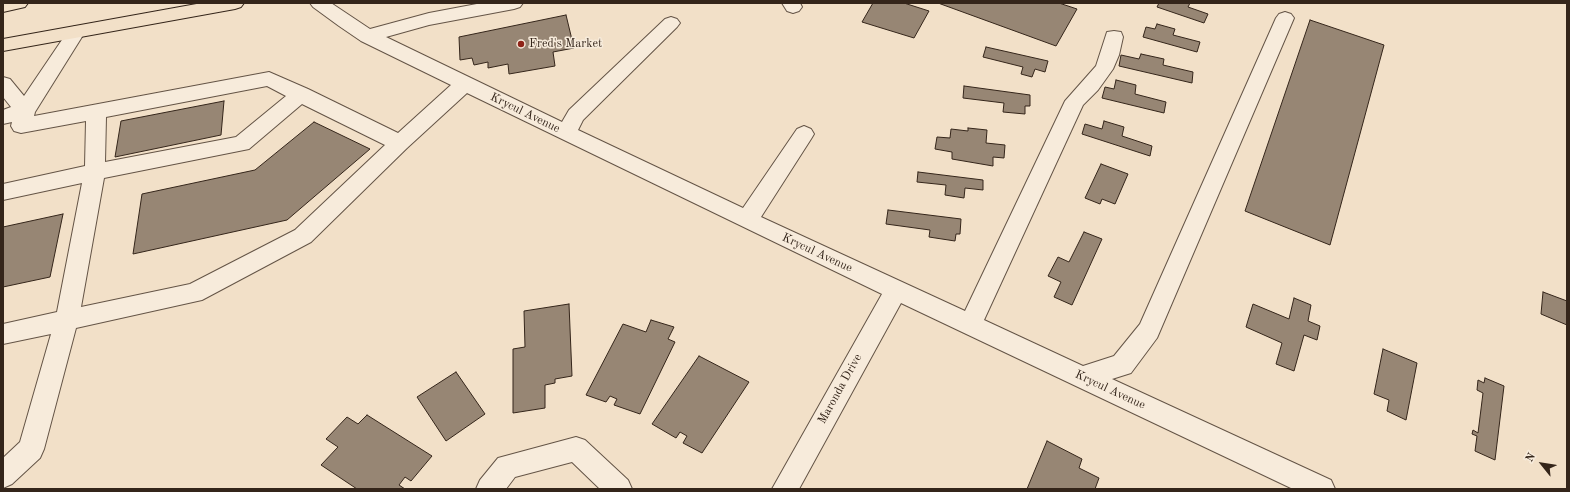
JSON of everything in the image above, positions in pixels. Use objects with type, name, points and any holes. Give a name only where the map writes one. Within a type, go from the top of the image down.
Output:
[{"type":"main road","points":[[3,45],[235,3]]},
{"type":"street","name":"Krycul Avenue","points":[[319,3],[345,22],[368,36],[566,133],[747,220],[1322,489]]},
{"type":"street","points":[[368,36],[429,19],[514,3]]},
{"type":"street","points":[[1082,377],[1122,365],[1148,331],[1285,18]]},
{"type":"street","points":[[566,133],[576,116],[671,23]]},
{"type":"street","points":[[76,32],[25,111],[21,126],[269,79],[400,143]]},
{"type":"street","points":[[970,325],[1075,101],[1091,86],[1104,69],[1110,55],[1114,37]]},
{"type":"street","points":[[3,84],[25,111]]},
{"type":"street","points":[[3,334],[194,293],[303,236],[400,143],[465,84]]},
{"type":"street","points":[[3,192],[95,172],[242,144],[301,94]]},
{"type":"street","points":[[3,117],[25,111]]},
{"type":"street","points":[[3,475],[31,450],[67,320],[95,172],[96,112]]},
{"type":"street","points":[[747,220],[804,134]]},
{"type":"street","name":"Maronda Drive","points":[[785,489],[896,290]]},
{"type":"street","points":[[489,489],[507,467],[576,449],[619,489]]},
{"type":"building","points":[[873,3],[904,3],[929,11],[914,38],[862,22]]},
{"type":"building","points":[[938,3],[1059,3],[1077,9],[1056,46]]},
{"type":"building","points":[[1159,3],[1190,3],[1188,7],[1208,14],[1204,23],[1157,7]]},
{"type":"building","points":[[566,15],[574,48],[553,52],[555,66],[509,74],[508,64],[488,68],[488,62],[474,65],[472,58],[460,60],[459,37]]},
{"type":"building","points":[[1310,20],[1384,45],[1330,245],[1245,211]]},
{"type":"building","points":[[1157,24],[1175,29],[1173,35],[1200,42],[1197,52],[1143,37],[1146,27],[1155,29]]},
{"type":"building","points":[[986,47],[1048,61],[1045,72],[1035,69],[1032,77],[1021,74],[1023,67],[983,57]]},
{"type":"building","points":[[1141,54],[1164,59],[1163,65],[1193,72],[1192,83],[1119,66],[1121,55],[1139,59]]},
{"type":"building","points":[[1116,80],[1136,85],[1135,94],[1166,102],[1164,113],[1102,98],[1105,87],[1114,89]]},
{"type":"building","points":[[964,86],[1030,95],[1030,106],[1025,106],[1025,114],[1003,112],[1004,103],[963,98]]},
{"type":"building","points":[[224,101],[221,135],[115,157],[121,121]]},
{"type":"building","points":[[1104,121],[1124,127],[1122,136],[1152,146],[1150,156],[1082,134],[1085,124],[1102,129]]},
{"type":"building","points":[[314,122],[370,149],[287,220],[133,254],[142,194],[255,170]]},
{"type":"building","points":[[968,128],[987,130],[986,143],[1005,145],[1004,158],[993,157],[993,166],[952,159],[952,152],[935,149],[937,137],[950,138],[951,129],[968,131]]},
{"type":"building","points":[[1101,164],[1128,174],[1115,204],[1102,199],[1100,204],[1085,198]]},
{"type":"building","points":[[918,172],[983,180],[983,190],[965,188],[964,198],[945,195],[946,185],[917,182]]},
{"type":"building","points":[[888,210],[961,219],[960,234],[956,234],[955,241],[929,237],[930,230],[886,224]]},
{"type":"building","points":[[63,214],[50,277],[3,287],[3,227]]},
{"type":"building","points":[[1084,232],[1102,239],[1072,305],[1054,297],[1061,282],[1048,276],[1058,257],[1069,262]]},
{"type":"building","points":[[1543,292],[1567,301],[1567,325],[1541,314]]},
{"type":"building","points":[[1294,298],[1311,305],[1308,321],[1320,326],[1317,340],[1304,335],[1294,371],[1276,364],[1282,343],[1246,327],[1253,304],[1289,319]]},
{"type":"building","points":[[569,304],[572,376],[555,379],[555,383],[545,385],[545,408],[513,413],[513,349],[525,347],[524,311]]},
{"type":"building","points":[[651,320],[674,327],[668,339],[675,342],[640,414],[614,405],[617,399],[610,396],[606,402],[586,395],[623,324],[646,332]]},
{"type":"building","points":[[1383,349],[1417,363],[1406,420],[1387,411],[1389,400],[1374,394]]},
{"type":"building","points":[[699,356],[749,382],[702,453],[683,443],[687,436],[680,432],[676,438],[652,424]]},
{"type":"building","points":[[456,372],[485,414],[446,441],[417,397]]},
{"type":"building","points":[[1485,378],[1504,386],[1495,460],[1475,451],[1477,436],[1472,434],[1473,430],[1478,433],[1483,393],[1477,390],[1478,380],[1484,383]]},
{"type":"building","points":[[367,415],[432,456],[411,481],[405,477],[399,485],[405,489],[357,489],[321,465],[338,447],[326,439],[347,417],[358,424]]},
{"type":"building","points":[[1047,441],[1082,459],[1079,468],[1099,478],[1095,489],[1027,489]]},
{"type":"place","name":"Fred's Market","points":[[521,44]]}]
